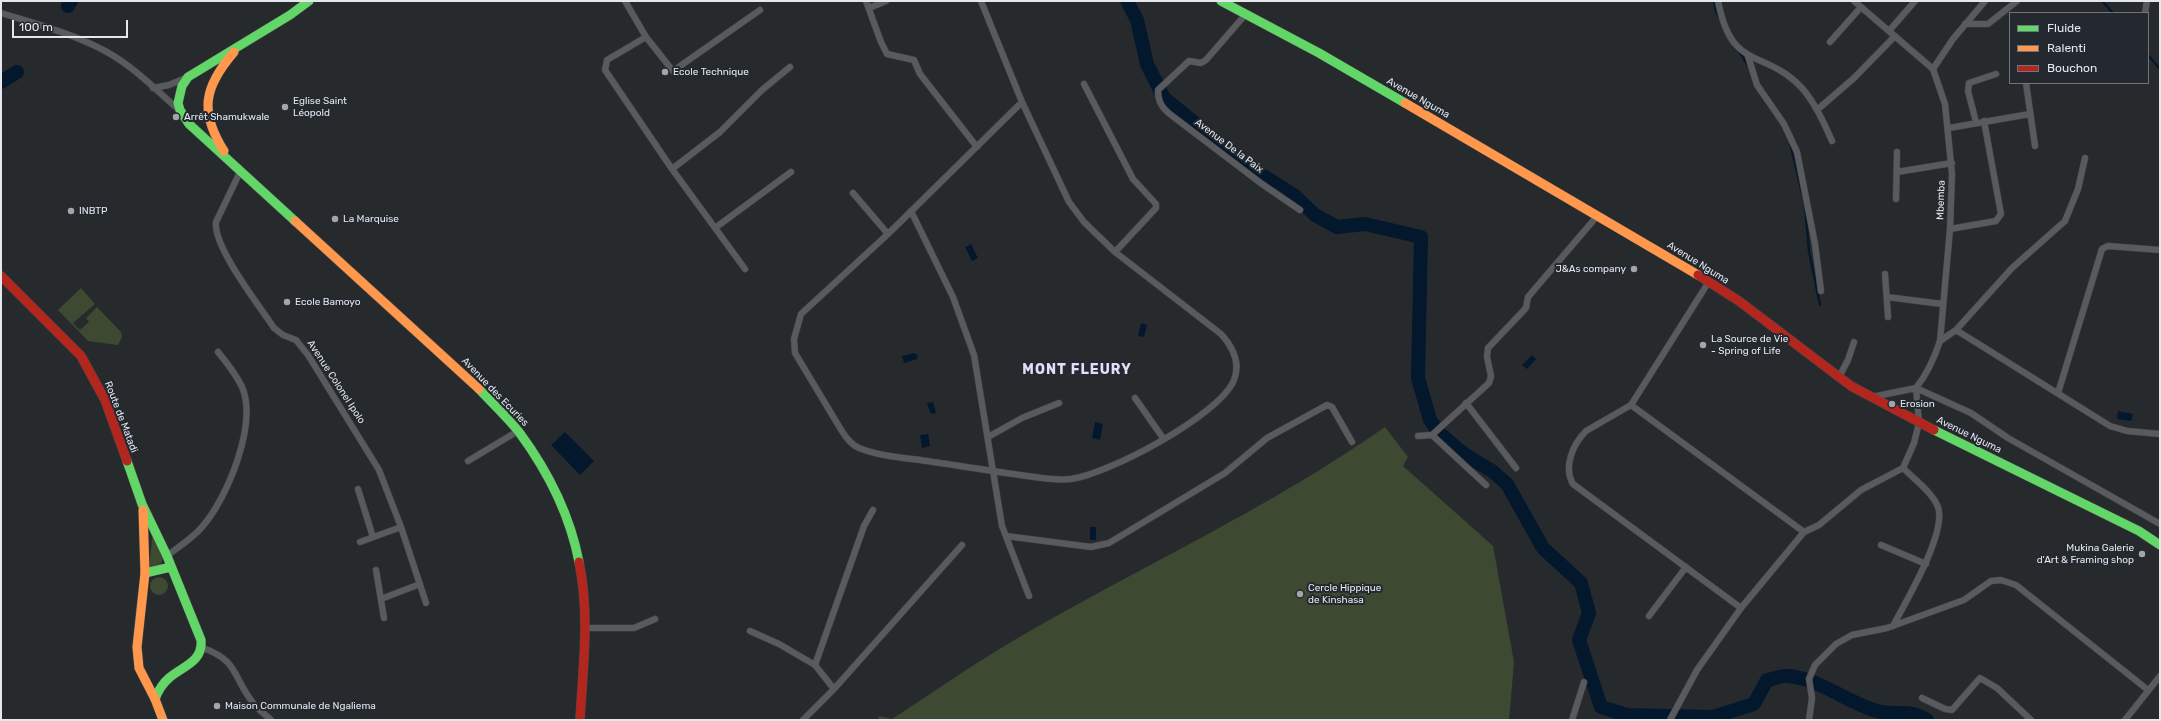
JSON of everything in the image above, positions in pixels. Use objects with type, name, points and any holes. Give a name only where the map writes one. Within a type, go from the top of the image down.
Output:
[{"type":"main road","name":"Avenue des Ecuries","points":[[310,1],[188,77],[180,86],[178,93],[179,110],[187,122],[468,378],[518,431],[553,483],[575,540],[584,586],[586,628],[580,720]]},
{"type":"main road","name":"Avenue Nguma","points":[[1221,1],[1319,53],[1673,259],[1752,310],[1851,386],[1919,423],[2139,530],[2160,545]]},
{"type":"main road","name":"Avenue des Ecuries","points":[[232,162],[210,127],[208,100],[212,81],[224,63],[242,44]]},
{"type":"main road","name":"Route de Matadi","points":[[1,276],[81,356],[88,367],[105,400],[142,504],[167,556],[203,648]]},
{"type":"main road","name":"Route de Matadi","points":[[142,504],[145,573],[137,647],[139,668],[155,699],[163,720]]},
{"type":"main road","points":[[145,573],[171,567]]},
{"type":"main road","points":[[155,699],[160,686],[170,677],[197,660],[203,648]]},
{"type":"street","points":[[625,1],[646,37],[672,71],[760,10]]},
{"type":"street","points":[[866,1],[887,54],[914,60],[920,74],[977,147]]},
{"type":"street","points":[[869,8],[886,1]]},
{"type":"street","points":[[981,1],[1022,102],[1069,202],[1084,222],[1115,252],[1231,344],[1234,353],[1236,370],[1234,379],[1229,389],[1221,398],[1184,427],[1122,462],[1086,476],[1054,479],[900,457],[857,447],[848,439],[840,428],[795,353],[794,339],[801,314],[888,234],[1022,102]]},
{"type":"street","points":[[1718,1],[1722,21],[1729,37],[1748,56],[1779,70],[1802,88],[1817,110],[1832,141]]},
{"type":"street","points":[[1854,1],[1933,69],[1965,24],[1985,1]]},
{"type":"street","points":[[1889,31],[1915,1]]},
{"type":"street","points":[[1965,24],[1988,24],[2017,1]]},
{"type":"street","points":[[2145,12],[2146,1]]},
{"type":"street","points":[[1830,42],[1861,7]]},
{"type":"street","points":[[1,13],[83,40],[126,65],[179,110]]},
{"type":"street","name":"Avenue De la Paix","points":[[1245,15],[1206,60],[1201,63],[1189,61],[1160,89],[1162,107],[1262,184],[1300,210]]},
{"type":"street","points":[[1817,110],[1854,78],[1895,36]]},
{"type":"street","points":[[646,37],[607,60],[605,70],[672,169],[745,269]]},
{"type":"street","points":[[1748,56],[1757,85],[1784,124],[1798,152],[1815,244],[1821,291]]},
{"type":"street","points":[[672,169],[720,132],[762,90],[790,67]]},
{"type":"street","name":"Mbemba","points":[[1916,388],[1928,373],[1940,341],[1942,304],[1950,229],[1952,163],[1949,128],[1945,104],[1933,69]]},
{"type":"street","points":[[1976,122],[1968,91],[1969,84],[1996,74]]},
{"type":"street","points":[[153,88],[169,85],[188,77]]},
{"type":"street","points":[[1084,84],[1133,179],[1156,204],[1156,208],[1115,252]]},
{"type":"street","points":[[2026,84],[2034,146]]},
{"type":"street","points":[[1949,128],[1976,122],[2030,114]]},
{"type":"street","points":[[1950,229],[1996,221],[2001,214],[1984,121]]},
{"type":"street","points":[[1896,199],[1897,152]]},
{"type":"street","points":[[1940,341],[1956,330],[2012,268],[2065,221],[2078,189],[2085,158]]},
{"type":"street","points":[[1897,172],[1952,163]]},
{"type":"street","name":"Avenue Colonel Ipolo","points":[[241,170],[216,222],[215,228],[220,246],[274,328],[283,335],[296,340],[308,355],[379,470],[402,527],[426,603]]},
{"type":"street","points":[[715,228],[792,172]]},
{"type":"street","points":[[853,193],[888,234]]},
{"type":"street","points":[[911,211],[953,297],[971,348],[994,471],[1002,526],[1028,596]]},
{"type":"street","points":[[1418,436],[1434,433],[1490,380],[1487,353],[1490,344],[1526,308],[1528,297],[1598,215]]},
{"type":"street","points":[[2058,393],[2102,250],[2108,246],[2160,250]]},
{"type":"street","points":[[1885,274],[1888,297],[1888,317]]},
{"type":"street","points":[[1708,283],[1631,405],[1591,428],[1581,436],[1569,462],[1568,477],[1573,484],[1741,608]]},
{"type":"street","points":[[1888,297],[1942,304]]},
{"type":"street","points":[[1956,330],[2116,428],[2160,434]]},
{"type":"street","points":[[1839,378],[1851,355],[1854,342]]},
{"type":"street","points":[[167,556],[202,527],[221,500],[239,456],[246,424],[246,406],[243,388],[235,374],[218,352]]},
{"type":"street","points":[[1872,397],[1916,388],[1986,422],[2008,438],[2160,524]]},
{"type":"street","points":[[1670,720],[1697,670],[1741,608],[1804,532],[1819,525],[1861,490],[1903,468],[1914,443],[1919,423],[1916,388]]},
{"type":"street","points":[[1135,398],[1163,438]]},
{"type":"street","points":[[988,437],[1022,418],[1059,403]]},
{"type":"street","points":[[1466,403],[1516,468]]},
{"type":"street","points":[[1006,536],[1091,547],[1110,543],[1225,473],[1267,438],[1327,405],[1332,407],[1352,442]]},
{"type":"street","points":[[1631,405],[1804,532]]},
{"type":"street","points":[[468,461],[518,431]]},
{"type":"street","points":[[1434,433],[1486,485]]},
{"type":"street","points":[[1893,626],[1926,564],[1938,523],[1938,508],[1932,498],[1903,468]]},
{"type":"street","points":[[358,489],[373,537]]},
{"type":"street","points":[[815,665],[864,526],[873,510]]},
{"type":"street","points":[[360,542],[402,527]]},
{"type":"street","points":[[802,720],[834,689],[962,545]]},
{"type":"street","points":[[1881,545],[1926,564]]},
{"type":"street","points":[[1649,616],[1686,567]]},
{"type":"street","points":[[376,570],[384,618]]},
{"type":"street","points":[[1809,720],[1812,691],[1809,682],[1811,674],[1815,665],[1836,644],[1852,635],[1893,626],[1964,600],[1991,582],[2008,581],[2041,603],[2148,690]]},
{"type":"street","points":[[382,599],[420,584]]},
{"type":"street","points":[[586,628],[634,628],[655,619]]},
{"type":"street","points":[[750,631],[780,644],[815,665],[834,689]]},
{"type":"street","points":[[203,648],[219,653],[228,661],[254,705],[271,720]]},
{"type":"street","points":[[2125,720],[2160,676]]},
{"type":"street","points":[[1922,698],[1946,709],[1952,710],[1980,678],[1997,688],[2031,720]]},
{"type":"street","points":[[1572,720],[1584,682]]},
{"type":"green space","points":[[81,288],[95,304],[73,323],[80,330],[89,322],[86,318],[97,307],[121,332],[122,337],[118,345],[88,341],[58,310]]},
{"type":"green space","name":"Cercle Hippique de Kinshasa","points":[[1385,427],[1408,457],[1403,466],[1493,546],[1514,662],[1509,720],[878,720],[879,716],[892,719],[1011,642],[1105,589],[1248,512],[1340,457]]},
{"type":"green space","points":[[153,531],[163,559],[160,565],[149,568]]},
{"type":"green space","points":[[159,577],[165,580],[168,586],[165,592],[159,595],[153,592],[150,586],[153,580]]},
{"type":"water","points":[[971,244],[978,258],[972,261],[965,247]]},
{"type":"water","points":[[1141,323],[1147,325],[1144,337],[1138,336]]},
{"type":"water","points":[[914,353],[918,355],[917,359],[904,363],[902,356]]},
{"type":"water","points":[[1532,355],[1536,359],[1527,369],[1522,365]]},
{"type":"water","points":[[933,402],[936,413],[931,414],[927,403]]},
{"type":"water","points":[[2118,411],[2133,414],[2131,421],[2117,419]]},
{"type":"water","points":[[1095,422],[1103,424],[1100,440],[1092,438]]},
{"type":"water","points":[[565,432],[594,461],[580,475],[551,445]]},
{"type":"water","points":[[928,434],[930,446],[922,448],[920,435]]},
{"type":"water","points":[[1090,527],[1096,527],[1096,540],[1090,540]]},
{"type":"waterway","points":[[68,6],[71,1]]},
{"type":"waterway","points":[[1127,1],[1137,20],[1147,64],[1164,98],[1243,163],[1295,196],[1315,215],[1337,227],[1365,224],[1421,237],[1418,378],[1430,420],[1440,434],[1464,454],[1492,471],[1507,484],[1543,548],[1581,583],[1589,613],[1579,640],[1601,707],[1627,715],[1713,717],[1754,704],[1767,680],[1786,676],[1810,681],[1877,711],[1885,713],[1908,713],[1920,716],[1927,720]]},
{"type":"waterway","points":[[1714,1],[1716,11],[1720,19]]},
{"type":"waterway","points":[[2102,1],[2112,12]]},
{"type":"waterway","points":[[1739,51],[1749,67]]},
{"type":"waterway","points":[[2149,56],[2160,69]]},
{"type":"waterway","points":[[1,82],[17,72]]},
{"type":"waterway","points":[[1790,142],[1805,206],[1809,251],[1820,305]]},
{"type":"traffic: fast","points":[[295,221],[189,124],[180,110],[178,103],[182,86],[188,77],[290,15],[309,1]]},
{"type":"traffic: fast","points":[[1221,1],[1319,53],[1405,103]]},
{"type":"traffic: fast","points":[[479,389],[519,432],[548,477],[570,527],[579,562]]},
{"type":"traffic: fast","points":[[1934,430],[2139,531],[2160,545]]},
{"type":"traffic: fast","points":[[127,461],[142,504],[167,556],[201,640],[199,654],[191,663],[167,680],[160,688],[155,699]]},
{"type":"traffic: fast","points":[[145,573],[171,567]]},
{"type":"traffic: slow","points":[[224,151],[211,124],[208,111],[208,100],[216,77],[234,52]]},
{"type":"traffic: slow","points":[[1405,103],[1698,275]]},
{"type":"traffic: slow","points":[[295,221],[479,389]]},
{"type":"traffic: slow","points":[[143,510],[145,573],[137,647],[139,668],[155,699],[163,720]]},
{"type":"traffic: jam","points":[[1698,275],[1739,301],[1851,386],[1934,430]]},
{"type":"traffic: jam","points":[[1,276],[81,356],[105,400],[127,461]]},
{"type":"traffic: jam","points":[[579,562],[585,621],[580,720]]},
{"type":"place","name":"Ecole Technique","points":[[665,72]]},
{"type":"place","name":"Eglise Saint Léopold","points":[[285,107]]},
{"type":"place","name":"Arrêt Shamukwale","points":[[176,117]]},
{"type":"place","name":"INBTP","points":[[71,211]]},
{"type":"place","name":"La Marquise","points":[[335,219]]},
{"type":"place","name":"J&As company","points":[[1634,269]]},
{"type":"place","name":"Ecole Bamoyo","points":[[287,302]]},
{"type":"place","name":"La Source de Vie - Spring of Life","points":[[1703,345]]},
{"type":"place","name":"Erosion","points":[[1892,404]]},
{"type":"place","name":"Mukina Galerie d'Art & Framing shop","points":[[2142,554]]},
{"type":"place","name":"Cercle Hippique de Kinshasa","points":[[1300,594]]},
{"type":"place","name":"Maison Communale de Ngaliema","points":[[217,706]]},
{"type":"district","name":"MONT FLEURY","points":[[1077,370]]}]
